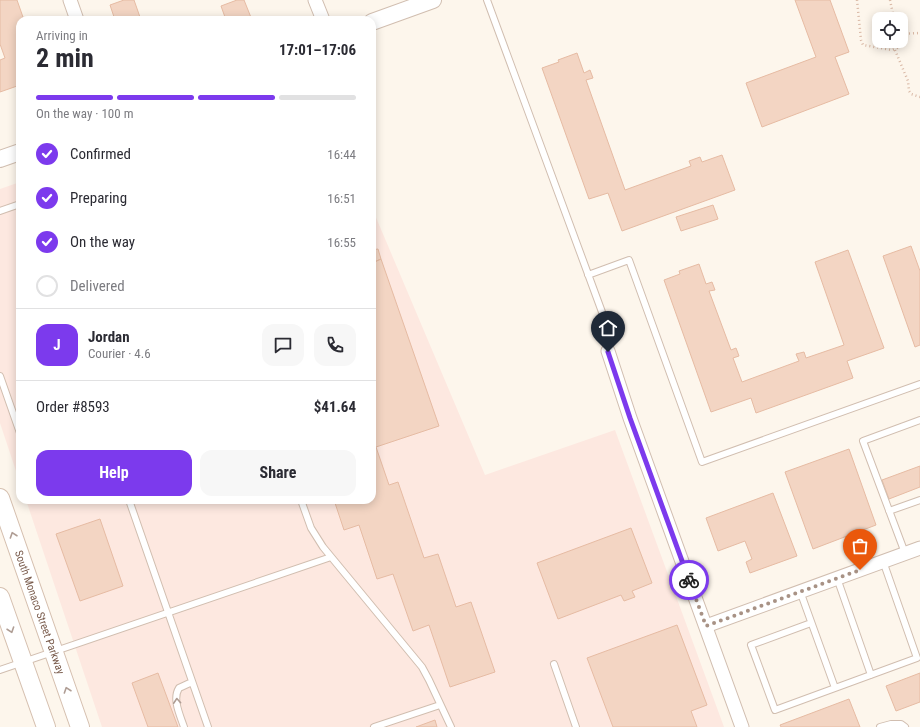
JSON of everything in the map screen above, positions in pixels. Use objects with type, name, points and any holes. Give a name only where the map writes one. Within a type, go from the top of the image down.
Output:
[{"type":"main road","name":"South Monaco Street Parkway","points":[[0,498],[80,727]]},
{"type":"main road","points":[[0,598],[46,727]]},
{"type":"street","points":[[70,0],[76,16]]},
{"type":"street","points":[[315,0],[321,16]]},
{"type":"street","points":[[376,21],[433,0]]},
{"type":"street","points":[[0,159],[16,153]]},
{"type":"street","points":[[608,352],[742,727]]},
{"type":"street","points":[[706,626],[920,548]]},
{"type":"lane","points":[[487,0],[602,312]]},
{"type":"lane","points":[[0,211],[16,205]]},
{"type":"lane","points":[[588,275],[629,260],[702,462],[920,384]]},
{"type":"lane","points":[[0,376],[16,422]]},
{"type":"lane","points":[[905,553],[863,441],[920,420]]},
{"type":"lane","points":[[889,512],[920,500]]},
{"type":"lane","points":[[130,504],[208,727]]},
{"type":"lane","points":[[303,504],[314,534],[330,557],[422,667],[451,727]]},
{"type":"lane","points":[[0,670],[168,614],[330,557]]},
{"type":"lane","points":[[812,623],[751,645],[776,710],[917,658],[883,561]]},
{"type":"lane","points":[[837,578],[871,675]]},
{"type":"lane","points":[[800,592],[836,688]]},
{"type":"lane","points":[[554,664],[576,727]]},
{"type":"lane","points":[[184,727],[177,706],[176,695],[179,688],[192,682]]},
{"type":"lane","points":[[374,727],[440,705]]},
{"type":"lane","points":[[880,727],[890,724],[901,724],[905,727]]},
{"type":"path","points":[[857,0],[861,40],[863,45],[895,50],[908,81],[909,91],[911,94],[920,97]]},
{"type":"path","points":[[890,0],[893,12]]},
{"type":"path","points":[[908,34],[920,33]]},
{"type":"shaded area","points":[[16,183],[16,471],[0,423],[0,189]]},
{"type":"shaded area","points":[[376,217],[485,475],[615,430],[724,727],[102,727],[27,504],[376,504]]},
{"type":"building","points":[[0,0],[17,0],[23,16],[16,16],[16,86],[0,92],[0,60],[5,58],[0,44]]},
{"type":"building","points":[[124,0],[134,0],[140,16],[114,16],[110,5]]},
{"type":"building","points":[[237,0],[244,0],[250,16],[225,16],[221,6]]},
{"type":"building","points":[[795,0],[830,0],[849,52],[835,57],[849,94],[762,127],[746,83],[816,57]]},
{"type":"building","points":[[577,53],[584,73],[590,70],[593,78],[586,80],[625,190],[691,166],[689,161],[700,157],[702,162],[722,155],[735,190],[622,231],[608,193],[589,199],[542,68]]},
{"type":"building","points":[[713,205],[718,219],[681,231],[676,217]]},
{"type":"building","points":[[911,246],[920,271],[920,345],[915,347],[883,256]]},
{"type":"building","points":[[376,249],[378,249],[381,259],[376,261]]},
{"type":"building","points":[[848,250],[884,348],[847,361],[853,378],[756,413],[751,398],[711,412],[664,280],[680,274],[679,271],[699,264],[706,284],[712,282],[715,290],[709,291],[731,350],[736,348],[739,356],[733,358],[742,382],[799,361],[796,354],[804,352],[806,358],[844,345],[815,262]]},
{"type":"building","points":[[381,259],[439,426],[376,447],[376,261]]},
{"type":"building","points":[[376,447],[389,485],[398,482],[424,558],[438,554],[456,607],[471,602],[495,672],[450,687],[429,625],[413,631],[393,574],[377,579],[359,525],[344,530],[335,504],[376,504]]},
{"type":"building","points":[[849,449],[876,525],[813,549],[785,472]]},
{"type":"building","points":[[920,466],[920,487],[889,499],[882,480]]},
{"type":"building","points":[[773,493],[797,556],[750,573],[746,562],[752,559],[745,541],[718,551],[706,518]]},
{"type":"building","points":[[100,519],[123,586],[80,601],[56,534]]},
{"type":"building","points":[[631,528],[652,583],[632,591],[635,597],[624,601],[621,595],[558,619],[537,563]]},
{"type":"building","points":[[677,625],[707,705],[691,711],[697,727],[613,727],[587,658]]},
{"type":"building","points":[[158,673],[178,727],[148,727],[132,683]]},
{"type":"building","points":[[920,673],[920,702],[896,711],[886,686]]},
{"type":"building","points":[[849,699],[860,727],[781,727],[780,725]]},
{"type":"building","points":[[435,720],[437,727],[416,727]]},
{"type":"way so far","points":[[689,580],[706,626],[860,570]]},
{"type":"route","points":[[608,352],[630,418],[689,580]]}]
